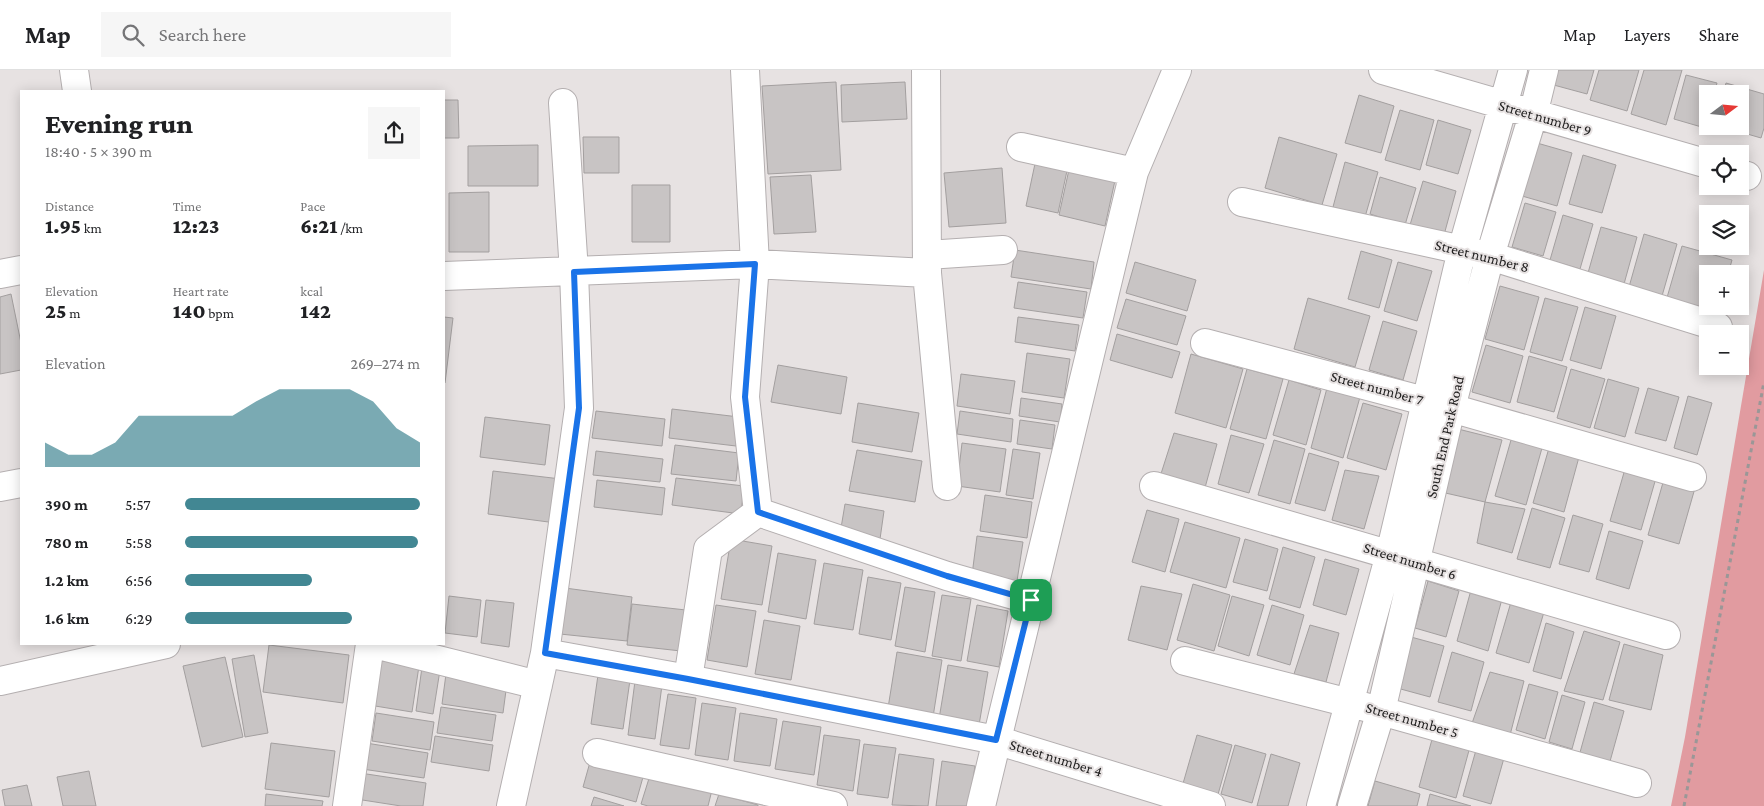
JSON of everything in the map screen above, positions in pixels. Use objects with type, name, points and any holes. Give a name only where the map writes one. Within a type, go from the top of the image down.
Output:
[{"type":"street","points":[[74,70],[77,90]]},
{"type":"street","points":[[745,70],[755,264],[745,397],[758,512]]},
{"type":"street","points":[[926,70],[927,264],[948,486]]},
{"type":"street","points":[[981,806],[1134,172],[1177,70]]},
{"type":"street","name":"Street number 9","points":[[1383,70],[1533,115],[1699,161]]},
{"type":"street","name":"South End Park Road","points":[[1321,806],[1351,703],[1402,559],[1439,405],[1462,250],[1513,70]]},
{"type":"street","name":"South End Park Road","points":[[1439,405],[1490,256],[1533,115],[1544,70]]},
{"type":"street","points":[[511,806],[545,653],[579,408],[574,272],[563,103]]},
{"type":"street","points":[[1021,147],[1134,172]]},
{"type":"street","name":"Street number 8","points":[[1242,202],[1490,256],[1712,325]]},
{"type":"street","points":[[445,276],[755,264],[927,264],[1003,250]]},
{"type":"street","points":[[0,274],[20,270]]},
{"type":"street","name":"Street number 7","points":[[1205,342],[1439,405],[1692,477]]},
{"type":"street","points":[[0,487],[20,483]]},
{"type":"street","name":"Street number 6","points":[[1154,486],[1666,635]]},
{"type":"street","points":[[758,512],[947,576],[1031,600]]},
{"type":"street","points":[[688,679],[708,549],[758,512]]},
{"type":"street","name":"South End Park Road","points":[[1352,806],[1382,711],[1402,559]]},
{"type":"street","points":[[0,681],[162,645]]},
{"type":"street","points":[[347,806],[372,645]]},
{"type":"street","points":[[376,645],[538,685]]},
{"type":"street","name":"Street number 4","points":[[545,653],[688,679],[996,740],[1211,806]]},
{"type":"street","name":"Street number 5","points":[[1186,661],[1382,711],[1637,783]]},
{"type":"street","points":[[597,753],[833,806]]},
{"type":"path","points":[[1684,806],[1764,382]]},
{"type":"shaded area","points":[[1764,270],[1764,806],[1671,806],[1685,737],[1746,375],[1749,375],[1749,359]]},
{"type":"building","points":[[1554,70],[1594,70],[1587,94],[1550,84]]},
{"type":"building","points":[[1599,70],[1639,70],[1627,111],[1590,100]]},
{"type":"building","points":[[1644,70],[1682,70],[1666,125],[1631,114]]},
{"type":"building","points":[[1686,75],[1717,83],[1716,85],[1699,85],[1699,126],[1674,119]]},
{"type":"building","points":[[836,82],[841,170],[768,174],[762,86]]},
{"type":"building","points":[[905,82],[907,119],[842,122],[841,85]]},
{"type":"building","points":[[1749,90],[1764,94],[1764,128],[1761,138],[1749,134]]},
{"type":"building","points":[[1359,95],[1394,106],[1381,153],[1345,143]]},
{"type":"building","points":[[445,100],[458,100],[459,138],[445,138]]},
{"type":"building","points":[[1400,110],[1434,120],[1420,170],[1385,160]]},
{"type":"building","points":[[1438,120],[1471,130],[1458,174],[1426,165]]},
{"type":"building","points":[[583,137],[619,137],[619,173],[584,173]]},
{"type":"building","points":[[1279,137],[1337,154],[1322,205],[1265,188]]},
{"type":"building","points":[[1537,143],[1572,153],[1557,206],[1522,196]]},
{"type":"building","points":[[538,145],[538,186],[468,186],[468,146]]},
{"type":"building","points":[[1583,155],[1616,165],[1602,213],[1569,204]]},
{"type":"building","points":[[1036,159],[1068,166],[1058,213],[1026,206]]},
{"type":"building","points":[[1345,162],[1378,172],[1365,217],[1333,207]]},
{"type":"building","points":[[1070,165],[1116,176],[1105,226],[1059,215]]},
{"type":"building","points":[[1002,168],[1006,223],[949,227],[944,173]]},
{"type":"building","points":[[811,175],[816,232],[774,234],[770,177]]},
{"type":"building","points":[[1380,177],[1416,188],[1405,225],[1370,214]]},
{"type":"building","points":[[1423,181],[1456,191],[1444,235],[1410,225]]},
{"type":"building","points":[[632,185],[670,185],[670,242],[632,242]]},
{"type":"building","points":[[489,192],[489,252],[449,252],[449,193]]},
{"type":"building","points":[[1525,203],[1556,212],[1543,256],[1512,247]]},
{"type":"building","points":[[1563,215],[1593,224],[1580,269],[1550,260]]},
{"type":"building","points":[[1601,227],[1637,237],[1624,284],[1588,273]]},
{"type":"building","points":[[1644,234],[1677,244],[1662,296],[1629,287]]},
{"type":"building","points":[[1682,246],[1699,251],[1699,255],[1714,255],[1732,260],[1731,265],[1699,265],[1699,310],[1666,301]]},
{"type":"building","points":[[1015,250],[1094,262],[1091,289],[1011,277]]},
{"type":"building","points":[[1361,251],[1392,260],[1379,308],[1348,299]]},
{"type":"building","points":[[1135,262],[1196,280],[1187,311],[1126,293]]},
{"type":"building","points":[[1398,262],[1432,271],[1417,321],[1384,311]]},
{"type":"building","points":[[1018,282],[1087,292],[1083,318],[1014,308]]},
{"type":"building","points":[[1500,286],[1539,297],[1524,350],[1485,339]]},
{"type":"building","points":[[11,294],[20,338],[20,370],[0,374],[0,297]]},
{"type":"building","points":[[1308,298],[1370,316],[1355,367],[1294,349]]},
{"type":"building","points":[[1545,298],[1578,307],[1562,361],[1530,352]]},
{"type":"building","points":[[1126,299],[1186,316],[1177,345],[1117,328]]},
{"type":"building","points":[[1585,307],[1616,316],[1601,369],[1570,360]]},
{"type":"building","points":[[445,317],[453,318],[445,383]]},
{"type":"building","points":[[1018,317],[1079,325],[1075,351],[1015,342]]},
{"type":"building","points":[[1383,321],[1417,331],[1403,380],[1369,370]]},
{"type":"building","points":[[1117,334],[1180,352],[1172,378],[1110,360]]},
{"type":"building","points":[[1486,345],[1523,356],[1510,403],[1472,392]]},
{"type":"building","points":[[1027,353],[1070,359],[1064,398],[1022,392]]},
{"type":"building","points":[[1191,354],[1243,369],[1226,428],[1175,413]]},
{"type":"building","points":[[1529,356],[1567,367],[1554,412],[1517,402]]},
{"type":"building","points":[[778,365],[847,377],[841,414],[771,402]]},
{"type":"building","points":[[1247,369],[1283,379],[1266,439],[1230,429]]},
{"type":"building","points":[[1571,369],[1605,379],[1590,428],[1557,418]]},
{"type":"building","points":[[961,374],[1015,381],[1010,414],[957,406]]},
{"type":"building","points":[[1608,379],[1639,388],[1625,437],[1594,428]]},
{"type":"building","points":[[1289,380],[1321,390],[1306,445],[1273,435]]},
{"type":"building","points":[[1327,388],[1360,397],[1343,458],[1311,448]]},
{"type":"building","points":[[1648,388],[1679,397],[1666,441],[1635,433]]},
{"type":"building","points":[[1688,396],[1712,403],[1697,455],[1674,448]]},
{"type":"building","points":[[1021,398],[1062,404],[1060,422],[1019,416]]},
{"type":"building","points":[[858,403],[919,413],[912,452],[852,442]]},
{"type":"building","points":[[1363,403],[1402,414],[1386,470],[1347,458]]},
{"type":"building","points":[[672,409],[739,417],[736,446],[669,438]]},
{"type":"building","points":[[596,411],[665,419],[662,446],[592,438]]},
{"type":"building","points":[[960,411],[1013,419],[1011,442],[957,434]]},
{"type":"building","points":[[485,417],[550,425],[545,465],[480,457]]},
{"type":"building","points":[[1020,420],[1055,425],[1052,449],[1017,444]]},
{"type":"building","points":[[1458,429],[1502,440],[1485,502],[1441,492]]},
{"type":"building","points":[[1174,433],[1217,444],[1203,495],[1159,480]]},
{"type":"building","points":[[1231,435],[1264,444],[1249,493],[1218,484]]},
{"type":"building","points":[[1274,440],[1305,449],[1290,504],[1258,495]]},
{"type":"building","points":[[1511,440],[1542,448],[1526,505],[1495,496]]},
{"type":"building","points":[[962,443],[1006,449],[1000,492],[957,486]]},
{"type":"building","points":[[675,445],[739,453],[736,481],[671,474]]},
{"type":"building","points":[[1549,448],[1579,457],[1564,512],[1533,503]]},
{"type":"building","points":[[1013,449],[1040,453],[1033,499],[1006,495]]},
{"type":"building","points":[[857,450],[922,461],[915,502],[849,491]]},
{"type":"building","points":[[596,451],[663,459],[660,482],[593,475]]},
{"type":"building","points":[[1309,453],[1339,462],[1325,511],[1295,503]]},
{"type":"building","points":[[1625,469],[1656,478],[1641,530],[1610,521]]},
{"type":"building","points":[[1345,470],[1379,476],[1364,529],[1332,520]]},
{"type":"building","points":[[493,471],[561,479],[556,523],[488,514]]},
{"type":"building","points":[[676,478],[744,486],[741,514],[672,505]]},
{"type":"building","points":[[1664,479],[1695,488],[1679,544],[1648,535]]},
{"type":"building","points":[[597,480],[665,488],[662,515],[594,507]]},
{"type":"building","points":[[985,495],[1032,502],[1027,538],[980,531]]},
{"type":"building","points":[[1485,502],[1525,509],[1512,553],[1477,543]]},
{"type":"building","points":[[845,504],[884,511],[879,546],[839,540]]},
{"type":"building","points":[[1532,508],[1565,518],[1550,568],[1517,559]]},
{"type":"building","points":[[1147,510],[1179,519],[1165,572],[1132,562]]},
{"type":"building","points":[[1573,515],[1603,524],[1589,572],[1559,564]]},
{"type":"building","points":[[1185,522],[1240,538],[1226,588],[1170,572]]},
{"type":"building","points":[[1609,531],[1643,541],[1629,589],[1596,579]]},
{"type":"building","points":[[977,536],[1023,542],[1017,581],[972,575]]},
{"type":"building","points":[[731,539],[772,546],[762,605],[721,599]]},
{"type":"building","points":[[1245,539],[1278,549],[1267,591],[1233,582]]},
{"type":"building","points":[[1283,547],[1315,557],[1300,608],[1269,599]]},
{"type":"building","points":[[778,553],[816,560],[806,619],[768,612]]},
{"type":"building","points":[[1325,559],[1359,569],[1346,615],[1313,605]]},
{"type":"building","points":[[824,563],[863,570],[853,630],[814,624]]},
{"type":"building","points":[[868,577],[901,583],[891,640],[859,634]]},
{"type":"building","points":[[1428,581],[1459,591],[1446,637],[1415,628]]},
{"type":"building","points":[[1193,584],[1230,595],[1214,651],[1177,640]]},
{"type":"building","points":[[1141,586],[1182,594],[1167,650],[1128,640]]},
{"type":"building","points":[[905,587],[935,592],[925,652],[895,646]]},
{"type":"building","points":[[565,588],[632,597],[627,641],[560,634]]},
{"type":"building","points":[[1471,590],[1502,599],[1488,651],[1457,641]]},
{"type":"building","points":[[942,595],[971,599],[961,661],[932,656]]},
{"type":"building","points":[[449,596],[481,600],[477,637],[445,633]]},
{"type":"building","points":[[1232,596],[1264,605],[1249,656],[1218,646]]},
{"type":"building","points":[[486,600],[514,603],[509,647],[481,643]]},
{"type":"building","points":[[1511,602],[1544,612],[1529,663],[1496,653]]},
{"type":"building","points":[[632,604],[695,611],[690,652],[627,645]]},
{"type":"building","points":[[716,605],[756,611],[747,667],[707,660]]},
{"type":"building","points":[[977,605],[1008,611],[999,667],[967,661]]},
{"type":"building","points":[[1272,605],[1304,615],[1290,665],[1257,655]]},
{"type":"building","points":[[764,620],[800,626],[791,680],[755,674]]},
{"type":"building","points":[[1546,623],[1574,632],[1561,679],[1533,671]]},
{"type":"building","points":[[1310,625],[1339,633],[1326,682],[1294,674]]},
{"type":"building","points":[[1584,631],[1620,642],[1603,700],[1564,691]]},
{"type":"building","points":[[1411,637],[1444,646],[1430,697],[1397,688]]},
{"type":"building","points":[[1624,644],[1663,655],[1651,710],[1609,700]]},
{"type":"building","points":[[269,645],[349,655],[343,703],[263,692]]},
{"type":"building","points":[[897,652],[942,660],[933,717],[888,708]]},
{"type":"building","points":[[1452,652],[1484,662],[1471,711],[1438,702]]},
{"type":"building","points":[[254,655],[268,733],[245,737],[232,659]]},
{"type":"building","points":[[225,657],[243,737],[202,747],[183,666]]},
{"type":"building","points":[[375,660],[419,666],[412,712],[369,705]]},
{"type":"building","points":[[948,665],[988,672],[979,725],[939,719]]},
{"type":"building","points":[[422,667],[440,670],[433,714],[416,711]]},
{"type":"building","points":[[1490,672],[1524,681],[1509,739],[1470,729]]},
{"type":"building","points":[[446,674],[507,683],[503,713],[442,704]]},
{"type":"building","points":[[598,675],[630,680],[623,729],[591,724]]},
{"type":"building","points":[[635,681],[662,685],[655,739],[628,735]]},
{"type":"building","points":[[1529,684],[1558,692],[1545,739],[1516,730]]},
{"type":"building","points":[[668,694],[696,698],[689,749],[660,745]]},
{"type":"building","points":[[1562,695],[1585,702],[1572,749],[1549,742]]},
{"type":"building","points":[[1594,702],[1624,711],[1609,765],[1579,756]]},
{"type":"building","points":[[702,703],[736,708],[728,760],[695,755]]},
{"type":"building","points":[[441,707],[496,715],[492,741],[437,733]]},
{"type":"building","points":[[376,713],[434,722],[430,750],[372,741]]},
{"type":"building","points":[[740,713],[777,719],[770,766],[734,761]]},
{"type":"building","points":[[783,721],[821,727],[814,775],[775,769]]},
{"type":"building","points":[[1434,732],[1471,743],[1456,798],[1419,787]]},
{"type":"building","points":[[824,735],[860,740],[853,791],[817,785]]},
{"type":"building","points":[[1197,735],[1232,745],[1217,798],[1182,787]]},
{"type":"building","points":[[435,736],[493,745],[489,771],[431,762]]},
{"type":"building","points":[[271,743],[335,751],[329,797],[265,789]]},
{"type":"building","points":[[366,743],[428,753],[424,778],[362,769]]},
{"type":"building","points":[[1478,743],[1506,751],[1491,804],[1463,796]]},
{"type":"building","points":[[864,744],[896,748],[888,798],[857,794]]},
{"type":"building","points":[[1235,745],[1266,754],[1252,803],[1221,794]]},
{"type":"building","points":[[899,754],[934,759],[928,806],[892,805]]},
{"type":"building","points":[[1271,754],[1300,763],[1288,806],[1257,806]]},
{"type":"building","points":[[592,755],[645,770],[636,802],[583,787]]},
{"type":"building","points":[[942,761],[975,766],[969,806],[936,806]]},
{"type":"building","points":[[89,771],[96,806],[63,806],[57,777]]},
{"type":"building","points":[[651,772],[712,790],[708,806],[648,806],[641,804]]},
{"type":"building","points":[[360,773],[426,783],[423,806],[401,806],[356,799]]},
{"type":"building","points":[[1375,781],[1420,794],[1417,806],[1368,806]]},
{"type":"building","points":[[27,785],[32,806],[5,806],[2,790]]},
{"type":"building","points":[[266,794],[323,801],[322,806],[265,806]]},
{"type":"building","points":[[719,794],[758,805],[758,806],[715,806]]},
{"type":"building","points":[[1430,794],[1471,806],[1427,806]]},
{"type":"building","points":[[594,797],[624,806],[591,806]]},
{"type":"route","points":[[755,264],[745,397],[758,512],[947,576],[1031,600],[996,740],[688,679],[545,653],[579,408],[574,272],[755,264]]}]
